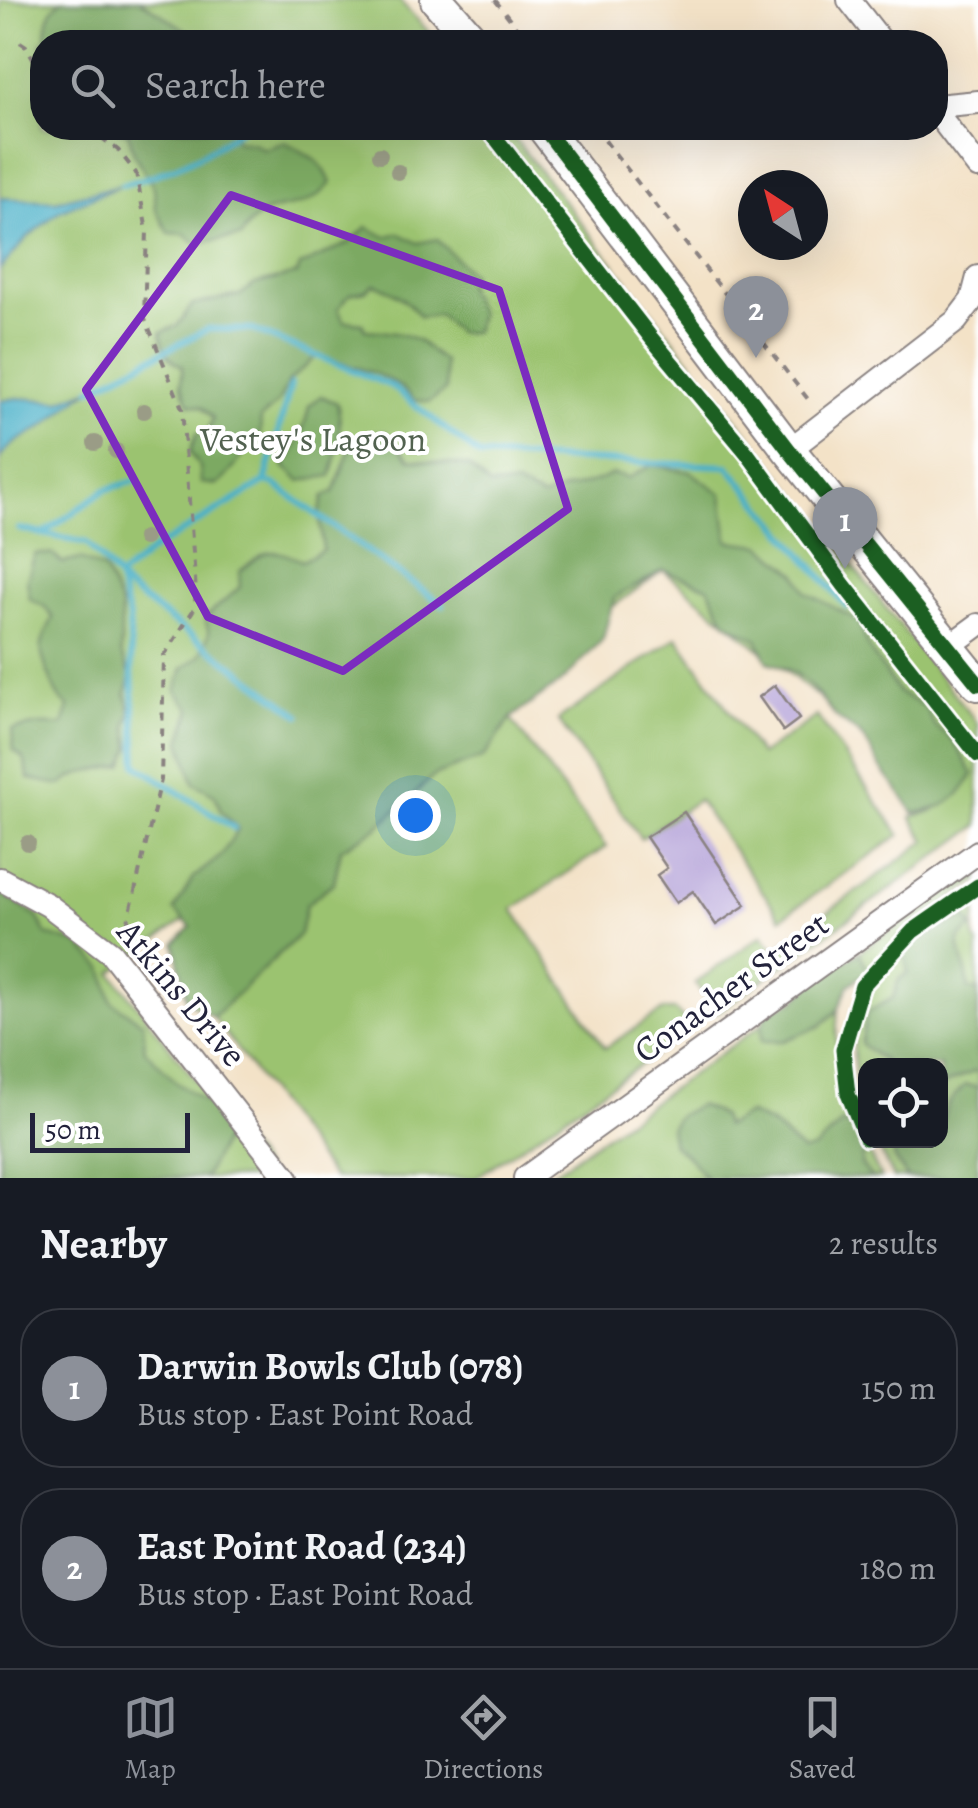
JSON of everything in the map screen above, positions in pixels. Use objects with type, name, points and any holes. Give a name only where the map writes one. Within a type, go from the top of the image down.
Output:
[{"type":"street","points":[[437,0],[463,30]]},
{"type":"street","points":[[849,0],[873,30]]},
{"type":"street","points":[[948,107],[978,102]]},
{"type":"street","points":[[948,126],[978,167]]},
{"type":"street","points":[[553,140],[788,450],[978,684]]},
{"type":"street","points":[[788,450],[956,321],[972,300],[978,278]]},
{"type":"street","points":[[948,647],[978,625]]},
{"type":"street","name":"Conacher Street","points":[[525,1178],[978,852]]},
{"type":"street","name":"Atkins Drive","points":[[0,878],[48,905],[118,961],[287,1178]]},
{"type":"path","points":[[495,0],[519,30]]},
{"type":"path","points":[[18,48],[27,25]]},
{"type":"path","points":[[18,48],[26,46],[30,53]]},
{"type":"path","points":[[104,140],[118,150],[136,174],[140,188],[148,231],[144,316],[182,408],[196,592],[194,609],[164,656],[161,780],[118,961]]},
{"type":"path","points":[[604,140],[826,422]]},
{"type":"highlighted area","points":[[231,195],[499,290],[568,509],[343,671],[208,617],[86,390]]},
{"type":"green space","name":"Vestey's Lagoon","points":[[0,0],[399,0],[427,30],[30,30],[30,140],[516,140],[978,724],[978,826],[717,1013],[695,983],[762,935],[775,950],[926,841],[911,817],[934,811],[953,740],[934,725],[925,706],[899,693],[882,667],[829,706],[663,570],[112,973],[272,1178],[0,1178]]},
{"type":"green space","points":[[63,0],[140,0],[186,30],[47,30]]},
{"type":"green space","points":[[130,140],[236,140],[264,149],[285,142],[318,162],[331,183],[307,202],[261,215],[241,237],[195,243],[185,234],[169,233],[156,210],[154,188]]},
{"type":"green space","points":[[367,227],[386,237],[398,233],[418,243],[437,239],[471,274],[467,287],[479,314],[474,332],[457,333],[439,315],[420,317],[400,297],[374,284],[350,294],[338,309],[344,321],[362,323],[365,330],[404,335],[424,345],[444,361],[446,390],[429,402],[414,400],[382,377],[317,356],[289,381],[278,403],[261,418],[260,437],[228,474],[217,485],[201,483],[200,467],[190,453],[196,434],[208,432],[213,418],[202,407],[189,404],[181,384],[183,366],[166,354],[161,332],[177,326],[192,305],[240,295],[255,284],[297,274],[300,266],[349,243]]},
{"type":"green space","points":[[321,396],[337,403],[339,412],[334,467],[331,476],[300,481],[284,466],[300,438],[309,406]]},
{"type":"green space","points":[[368,432],[386,432],[410,459],[468,466],[490,486],[516,485],[543,498],[612,474],[628,478],[652,465],[691,472],[722,494],[728,541],[761,545],[797,574],[806,592],[859,621],[868,647],[899,693],[925,706],[934,725],[953,740],[973,774],[968,783],[950,802],[914,813],[863,739],[834,715],[807,682],[768,662],[757,639],[726,622],[708,587],[663,570],[614,598],[603,639],[565,679],[511,718],[484,757],[435,775],[375,829],[341,849],[334,882],[306,905],[300,934],[213,1017],[187,1001],[175,943],[191,927],[174,910],[193,878],[221,856],[238,829],[221,811],[215,795],[194,783],[181,741],[191,709],[176,691],[183,668],[200,656],[209,634],[205,618],[240,587],[239,572],[269,553],[282,553],[302,561],[323,550],[319,514],[324,496],[334,492],[351,446]]},
{"type":"green space","points":[[35,554],[52,554],[62,563],[81,559],[104,569],[121,606],[121,653],[131,677],[126,693],[131,713],[127,725],[131,747],[123,765],[84,773],[61,785],[29,779],[24,759],[13,750],[12,730],[63,725],[69,707],[55,692],[42,656],[43,640],[53,618],[45,607],[30,599],[27,580]]},
{"type":"green space","points":[[677,637],[760,755],[817,716],[900,835],[781,918],[698,800],[641,839],[558,720]]},
{"type":"green space","points":[[510,718],[606,847],[513,909],[605,1048],[663,1010],[675,1010],[693,1029],[475,1178],[333,1178],[213,1017],[300,934],[305,905],[334,882],[341,849],[375,829],[435,775],[484,756]]},
{"type":"green space","points":[[978,868],[978,881],[909,928],[869,971],[859,952]]},
{"type":"green space","points":[[0,893],[37,917],[47,935],[78,944],[103,968],[112,1002],[143,1023],[145,1050],[178,1084],[211,1105],[225,1138],[204,1178],[0,1178]]},
{"type":"green space","points":[[977,895],[974,937],[978,945],[978,1178],[893,1178],[879,1148],[948,1148],[948,1058],[858,1058],[858,1088],[854,1038],[867,993],[896,952],[931,922]]},
{"type":"green space","points":[[967,916],[972,928],[959,939],[969,989],[978,991],[978,1070],[948,1083],[948,1058],[879,1058],[861,1044],[867,1012],[893,998],[899,979],[908,973],[904,952],[920,939]]},
{"type":"green space","points":[[859,952],[869,971],[849,985],[838,1010],[820,1026],[784,1041],[762,1041],[762,1024],[768,1011],[794,1001],[819,977]]},
{"type":"green space","points":[[838,1010],[840,1080],[858,1129],[858,1145],[842,1124],[815,1149],[803,1152],[772,1124],[749,1114],[673,1145],[706,1178],[633,1178],[629,1174],[617,1178],[546,1178],[762,1024],[763,1041],[820,1026]]},
{"type":"green space","points":[[965,1085],[978,1087],[978,1178],[908,1178],[895,1160],[893,1148],[948,1148],[948,1107]]},
{"type":"green space","points":[[699,1105],[720,1115],[725,1126],[749,1114],[772,1125],[803,1152],[815,1148],[842,1123],[857,1129],[858,1148],[863,1151],[861,1164],[872,1178],[706,1178],[673,1145],[670,1128],[678,1116]]},
{"type":"green space","points":[[861,1148],[867,1148],[881,1178],[872,1178],[861,1164]]},
{"type":"water","points":[[122,185],[59,211],[28,237],[0,269],[0,198],[56,201]]},
{"type":"water","points":[[91,389],[10,447],[0,459],[0,401],[60,401]]},
{"type":"building","points":[[775,685],[799,719],[783,731],[759,697]]},
{"type":"building","points":[[684,812],[746,905],[716,925],[693,891],[676,903],[657,875],[667,868],[646,837]]},
{"type":"waterway","points":[[122,185],[185,163],[224,140]]},
{"type":"waterway","points":[[91,389],[208,329],[253,330],[391,386],[480,456],[728,466],[847,607]]},
{"type":"waterway","points":[[265,482],[291,384]]},
{"type":"waterway","points":[[43,534],[105,490],[135,481]]},
{"type":"waterway","points":[[234,828],[137,765],[129,618],[118,578],[157,547],[265,482],[274,484],[443,605]]},
{"type":"waterway","points":[[19,529],[87,543],[128,589],[300,715]]},
{"type":"cycle path","points":[[497,140],[652,339],[747,453],[844,585],[978,755]]},
{"type":"cycle path","points":[[553,140],[789,450],[978,684]]},
{"type":"cycle path","points":[[858,1118],[848,1094],[843,1050],[862,986],[913,931],[978,886]]},
{"type":"place","name":"East Point Road (234)","points":[[756,358]]},
{"type":"place","name":"Darwin Bowls Club (078)","points":[[845,569]]}]
